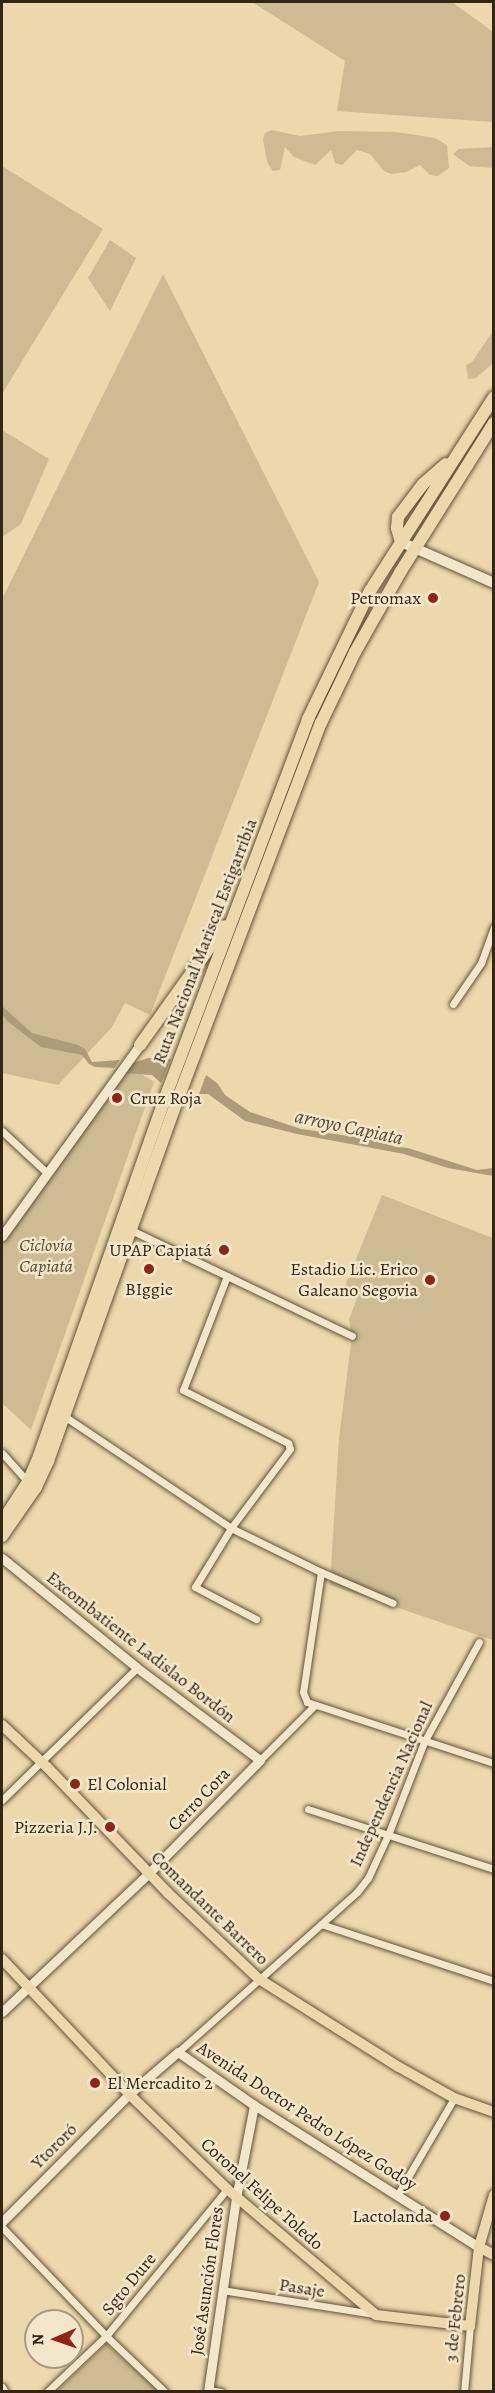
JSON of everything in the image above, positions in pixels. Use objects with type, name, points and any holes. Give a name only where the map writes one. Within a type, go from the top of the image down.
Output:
[{"type":"highway","name":"Ruta Nacional Mariscal Estigarribia","points":[[188,1056],[238,905],[308,719],[370,591],[494,397]]},
{"type":"highway","name":"Ruta Nacional Mariscal Estigarribia","points":[[2,1522],[28,1482],[188,1056],[321,723],[355,652],[414,548],[494,423]]},
{"type":"highway","points":[[140,1045],[238,905]]},
{"type":"highway","name":"Ruta Nacional Mariscal Estigarribia","points":[[2,1536],[36,1487],[64,1416],[131,1230],[174,1093]]},
{"type":"main road","points":[[401,542],[494,583]]},
{"type":"main road","name":"Comandante Barrero","points":[[2,1725],[149,1873],[259,1979],[399,2067],[454,2098],[494,2112]]},
{"type":"main road","points":[[2,1959],[27,1989]]},
{"type":"main road","points":[[2,1968],[27,1989]]},
{"type":"main road","name":"Coronel Felipe Toledo","points":[[27,1989],[129,2094],[236,2198],[376,2315]]},
{"type":"main road","name":"3 de Febrero","points":[[470,2326],[479,2247],[494,2195]]},
{"type":"main road","points":[[479,2247],[494,2255]]},
{"type":"main road","points":[[376,2315],[470,2326]]},
{"type":"street","points":[[453,1004],[481,963],[494,927]]},
{"type":"street","points":[[2,1236],[140,1045]]},
{"type":"street","points":[[2,1131],[47,1173]]},
{"type":"street","points":[[131,1230],[352,1336]]},
{"type":"street","points":[[227,1276],[183,1390],[288,1443],[290,1449],[231,1528],[195,1587],[256,1619]]},
{"type":"street","points":[[64,1416],[231,1528],[321,1572],[393,1603]]},
{"type":"street","points":[[2,1454],[28,1482]]},
{"type":"street","name":"Excombatiente Ladislao Bordón","points":[[2,1558],[137,1668],[260,1760]]},
{"type":"street","points":[[321,1572],[303,1692],[308,1702],[424,1742],[494,1762]]},
{"type":"street","name":"Independencia Nacional","points":[[129,2094],[321,1924],[368,1878],[388,1835],[424,1742],[478,1642]]},
{"type":"street","points":[[2,1800],[137,1668]]},
{"type":"street","name":"Cerro Cora","points":[[2,2012],[149,1873],[315,1705]]},
{"type":"street","points":[[308,1809],[494,1869]]},
{"type":"street","points":[[321,1924],[494,1981]]},
{"type":"street","name":"Avenida Doctor Pedro López Godoy","points":[[178,2052],[254,2105],[479,2247]]},
{"type":"street","name":"Ytororó","points":[[2,2222],[129,2094]]},
{"type":"street","points":[[398,2194],[454,2098]]},
{"type":"street","name":"José Asunción Flores","points":[[208,2391],[236,2198],[254,2105]]},
{"type":"street","name":"Sgto Dure","points":[[46,2391],[106,2336],[227,2189]]},
{"type":"street","points":[[2,2227],[106,2336],[165,2391]]},
{"type":"street","name":"Pasaje","points":[[222,2290],[376,2315]]},
{"type":"street","name":"3 de Febrero","points":[[464,2391],[470,2326]]},
{"type":"street","points":[[2,2387],[4,2391]]},
{"type":"street","points":[[208,2391],[221,2391]]},
{"type":"green space","points":[[252,2],[452,2],[493,32],[493,122],[337,111],[345,61]]},
{"type":"green space","points":[[272,130],[300,136],[339,131],[396,132],[435,138],[447,145],[449,168],[438,176],[430,175],[420,165],[406,172],[391,174],[384,171],[370,154],[357,150],[342,165],[335,163],[331,150],[315,165],[294,157],[285,147],[280,170],[273,171],[267,162],[263,139],[265,133]]},
{"type":"green space","points":[[493,147],[493,168],[469,166],[453,154],[459,149]]},
{"type":"green space","points":[[2,166],[103,229],[2,394]]},
{"type":"green space","points":[[110,240],[136,258],[110,311],[88,278]]},
{"type":"green space","points":[[163,274],[319,582],[150,1015],[125,1003],[112,1027],[58,1085],[2,1073],[2,599]]},
{"type":"green space","points":[[493,331],[493,363],[476,378],[468,379],[466,365],[472,362]]},
{"type":"green space","points":[[2,430],[49,459],[21,524],[2,537]]},
{"type":"green space","name":"Ciclovía Capiatá","points":[[129,1066],[154,1082],[31,1430],[2,1403],[2,1241]]},
{"type":"green space","points":[[382,1195],[493,1238],[493,1640],[330,1585],[339,1438],[352,1336],[349,1320],[357,1298],[343,1291]]},
{"type":"green space","points":[[106,2344],[159,2391],[57,2391],[80,2369],[84,2369],[84,2365]]},
{"type":"shaded area","points":[[2,1006],[32,1033],[78,1045],[85,1049],[92,1062],[120,1060],[114,1068],[95,1067],[89,1064],[82,1055],[41,1047],[7,1021],[2,1014]]},
{"type":"shaded area","points":[[148,1058],[171,1059],[161,1083],[152,1075],[122,1073],[130,1064]]},
{"type":"shaded area","points":[[206,1075],[217,1083],[225,1095],[250,1112],[301,1129],[369,1139],[408,1148],[477,1170],[493,1168],[493,1176],[448,1168],[404,1154],[297,1134],[245,1121],[208,1094],[199,1094]]},
{"type":"place","name":"Petromax","points":[[433,598]]},
{"type":"place","name":"Cruz Roja","points":[[117,1098]]},
{"type":"place","name":"UPAP Capiatá","points":[[224,1250]]},
{"type":"place","name":"BIggie","points":[[149,1269]]},
{"type":"place","name":"Estadio Lic. Erico Galeano Segovia","points":[[430,1280]]},
{"type":"place","name":"El Colonial","points":[[75,1784]]},
{"type":"place","name":"Pizzeria J.J.","points":[[110,1827]]},
{"type":"place","name":"El Mercadito 2","points":[[95,2083]]},
{"type":"place","name":"Lactolanda","points":[[445,2216]]},
{"type":"water label","name":"arroyo Capiata","points":[[349,1127]]}]
